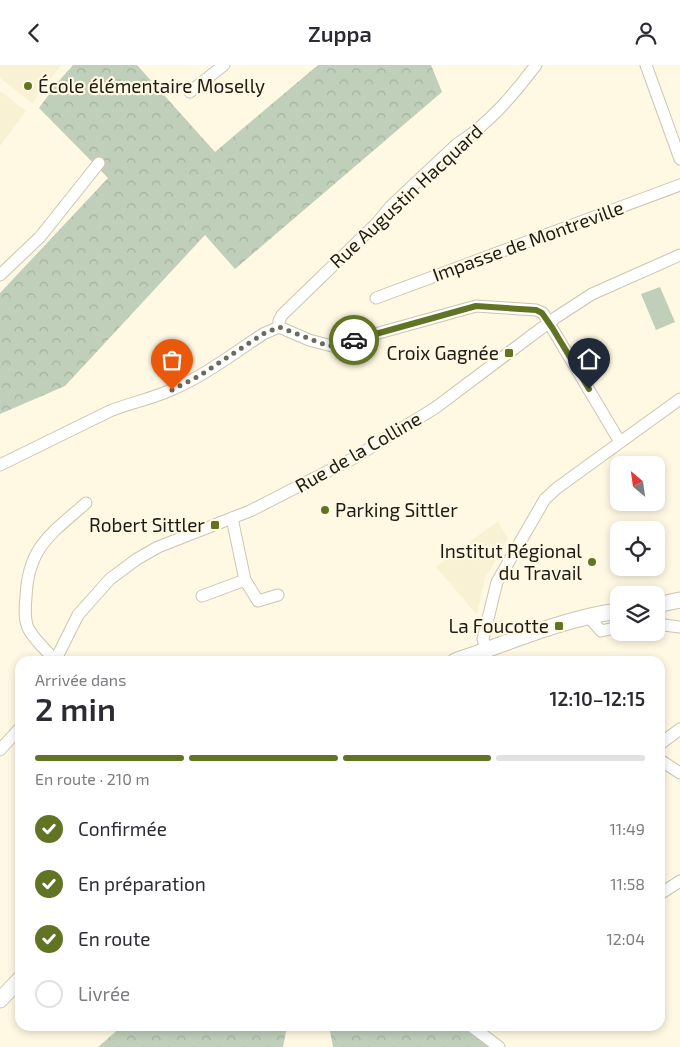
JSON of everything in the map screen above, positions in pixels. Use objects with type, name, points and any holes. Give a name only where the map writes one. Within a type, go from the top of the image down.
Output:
[{"type":"main road","points":[[665,603],[680,600]]},
{"type":"main road","points":[[469,656],[589,617],[610,613]]},
{"type":"main road","points":[[0,1000],[15,984]]},
{"type":"street","points":[[190,92],[224,65]]},
{"type":"street","name":"Rue Augustin Hacquard","points":[[279,327],[282,315],[422,177],[457,144],[468,137],[497,111],[536,65]]},
{"type":"street","points":[[646,65],[680,159]]},
{"type":"street","points":[[0,275],[40,237],[99,163]]},
{"type":"street","name":"Impasse de Montreville","points":[[376,298],[680,185]]},
{"type":"street","name":"Rue de la Colline","points":[[57,656],[75,619],[102,587],[141,556],[158,547],[232,519],[327,473],[435,408],[549,323],[600,289],[680,255]]},
{"type":"street","points":[[0,465],[110,411],[172,390],[199,376],[263,334],[279,327],[310,340],[332,346],[476,306],[536,310],[542,313],[620,442]]},
{"type":"street","points":[[486,650],[483,639],[497,582],[545,499],[680,399]]},
{"type":"street","points":[[51,656],[35,638],[25,617],[27,579],[37,551],[86,503]]},
{"type":"street","points":[[232,519],[246,580],[258,601],[278,595]]},
{"type":"street","points":[[202,596],[246,580]]},
{"type":"street","points":[[589,617],[598,629],[603,631],[610,629]]},
{"type":"street","points":[[665,625],[680,627]]},
{"type":"street","points":[[665,740],[680,729]]},
{"type":"street","points":[[0,750],[15,734]]},
{"type":"street","points":[[665,763],[680,773]]},
{"type":"street","points":[[665,890],[680,881]]},
{"type":"street","points":[[478,1031],[499,1047]]},
{"type":"shaded area","name":"École élémentaire Moselly","points":[[0,65],[61,65],[32,103],[0,78]]},
{"type":"shaded area","points":[[0,91],[26,111],[0,146]]},
{"type":"shaded area","points":[[498,521],[508,539],[485,578],[477,615],[436,567]]},
{"type":"green space","points":[[73,65],[137,65],[215,152],[318,65],[431,65],[442,92],[235,269],[205,235],[65,386],[0,414],[0,293],[108,178],[39,108]]},
{"type":"green space","points":[[660,287],[675,322],[656,330],[641,294]]},
{"type":"green space","points":[[116,1031],[286,1031],[283,1047],[98,1047]]},
{"type":"green space","points":[[330,1031],[468,1031],[489,1047],[333,1047]]},
{"type":"way so far","points":[[172,390],[192,380],[263,334],[279,327],[328,346],[354,340]]},
{"type":"place","name":"École élémentaire Moselly","points":[[28,86]]},
{"type":"place","name":"Croix Gagnée","points":[[509,353]]},
{"type":"place","name":"Parking Sittler","points":[[325,510]]},
{"type":"place","name":"Robert Sittler","points":[[215,525]]},
{"type":"place","name":"Institut Régional du Travail","points":[[592,562]]},
{"type":"place","name":"La Foucotte","points":[[559,626]]},
{"type":"route","points":[[354,340],[476,306],[536,310],[542,313],[553,329],[589,389]]}]
